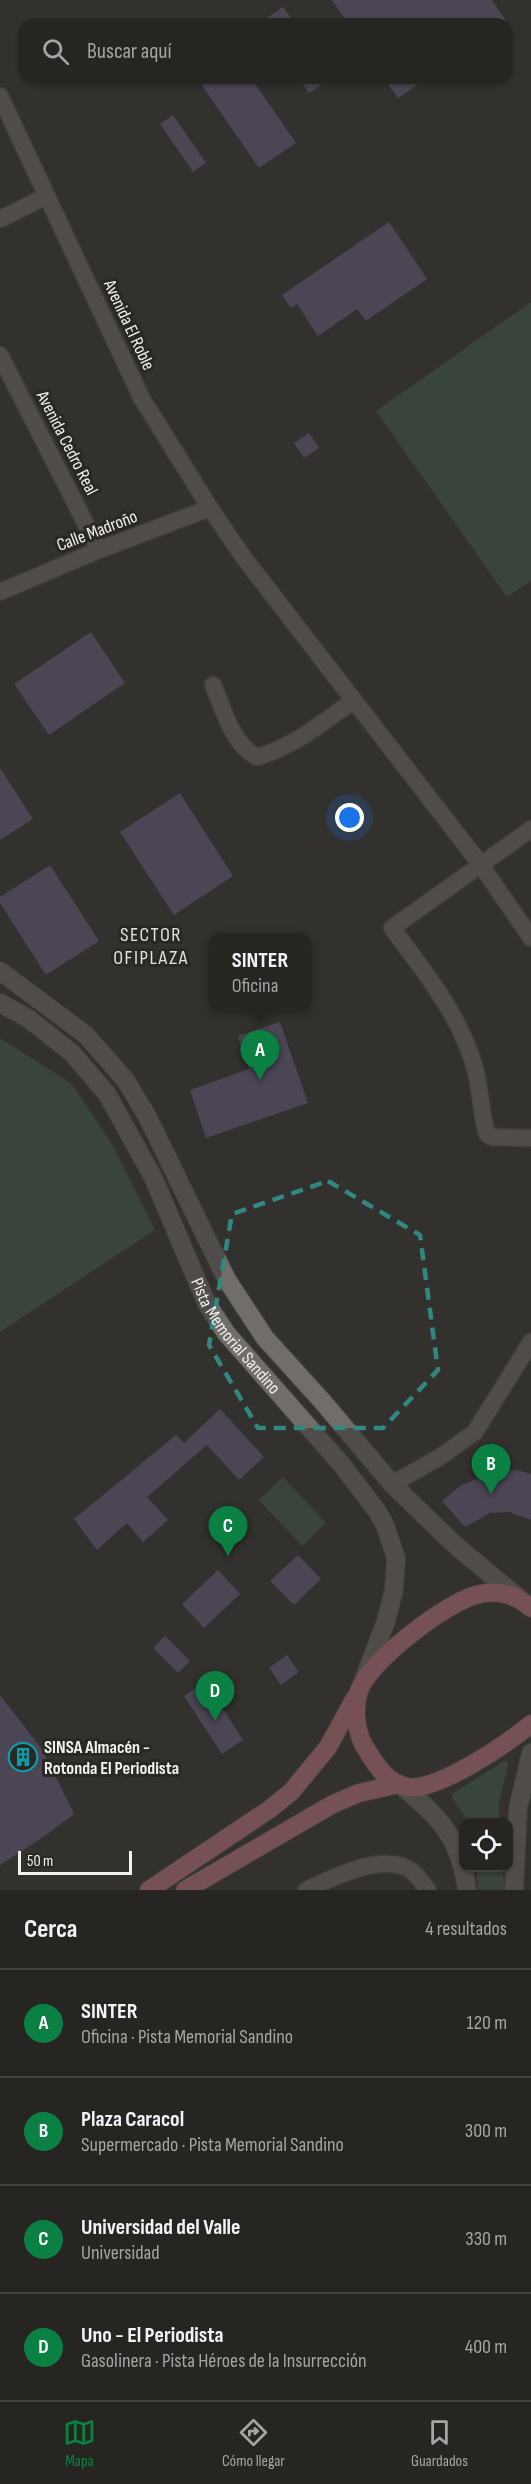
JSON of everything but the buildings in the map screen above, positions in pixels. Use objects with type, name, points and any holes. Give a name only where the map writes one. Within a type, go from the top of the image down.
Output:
[{"type":"main road","name":"Pista Memorial Sandino","points":[[0,971],[86,1035],[126,1081],[147,1116],[233,1290],[265,1338],[392,1484],[454,1544],[527,1601]]},
{"type":"main road","name":"Pista Memorial Sandino","points":[[0,1003],[29,1019],[72,1053],[107,1094],[153,1177],[207,1304],[226,1333],[342,1465],[385,1525],[396,1558],[394,1590],[386,1621],[359,1692]]},
{"type":"main road","points":[[149,1890],[270,1809],[291,1792],[328,1747],[370,1671],[390,1651],[460,1601],[476,1595],[512,1594],[527,1601]]},
{"type":"main road","points":[[359,1692],[356,1719],[364,1746],[381,1771],[421,1802],[447,1829],[458,1853],[467,1890]]},
{"type":"main road","points":[[185,1890],[333,1804],[359,1793],[399,1784],[408,1788],[424,1785],[455,1774],[531,1724]]},
{"type":"main road","points":[[513,1890],[518,1808],[531,1752]]},
{"type":"street","name":"Avenida El Roble","points":[[0,96],[141,397],[210,508],[244,558],[481,865],[531,938]]},
{"type":"street","points":[[0,219],[47,196]]},
{"type":"street","name":"Avenida Cedro Real","points":[[0,355],[99,550]]},
{"type":"street","name":"Calle Madroño","points":[[0,592],[99,550],[210,508]]},
{"type":"street","points":[[213,685],[234,734],[245,750],[257,757],[273,753],[354,700]]},
{"type":"street","points":[[531,829],[392,928],[449,1007],[466,1042],[477,1075],[487,1134],[492,1137],[531,1138]]},
{"type":"street","points":[[392,1484],[440,1457],[475,1432],[531,1342]]},
{"type":"street","points":[[306,1890],[355,1869],[392,1863],[412,1871],[428,1890]]},
{"type":"highlighted area","points":[[328,1181],[420,1235],[438,1370],[383,1428],[258,1428],[209,1345],[232,1214]]},
{"type":"green space","points":[[531,302],[531,581],[507,597],[376,411]]},
{"type":"green space","points":[[0,1038],[72,1084],[112,1144],[155,1230],[0,1332]]},
{"type":"green space","points":[[283,1477],[326,1523],[302,1546],[259,1500]]},
{"type":"green space","points":[[504,1761],[508,1762],[499,1802],[499,1818],[466,1818],[452,1798],[452,1794]]},
{"type":"green space","points":[[476,1872],[503,1872],[505,1890],[478,1890]]},
{"type":"place","name":"SINTER","points":[[260,1080]]},
{"type":"place","name":"Plaza Caracol","points":[[491,1494]]},
{"type":"place","name":"Universidad del Valle","points":[[228,1556]]},
{"type":"place","name":"Uno - El Periodista","points":[[215,1721]]},
{"type":"place","name":"SINSA Almacén - Rotonda El Periodista","points":[[23,1757]]},
{"type":"district","name":"SECTOR OFIPLAZA","points":[[151,946]]}]
